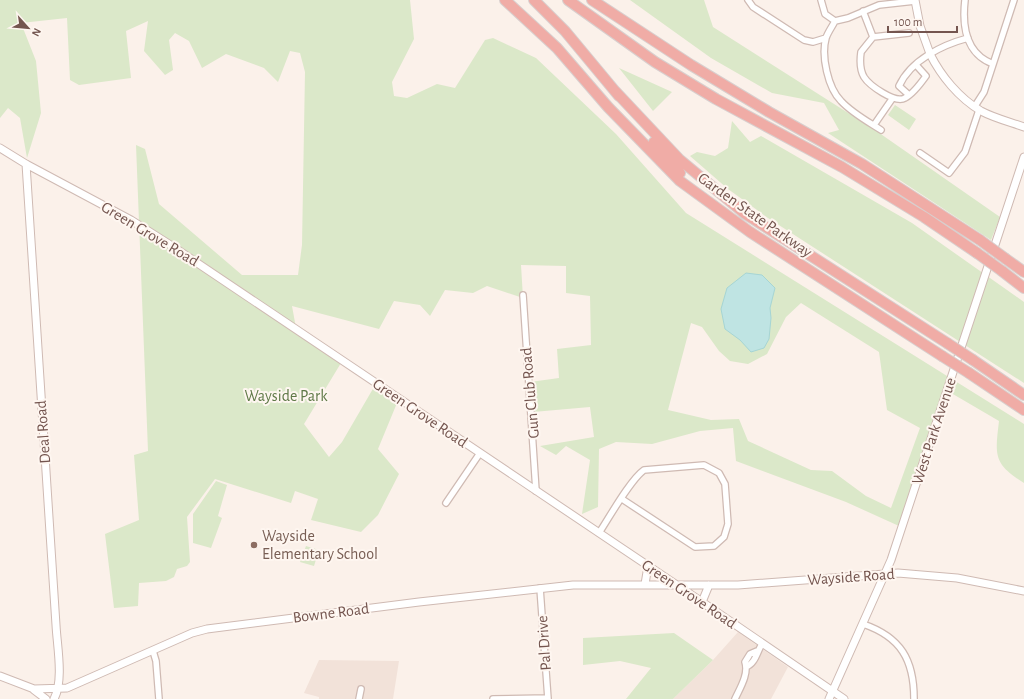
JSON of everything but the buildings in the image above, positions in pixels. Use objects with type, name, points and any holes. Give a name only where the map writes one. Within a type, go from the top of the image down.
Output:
[{"type":"highway","name":"Garden State Parkway","points":[[505,0],[561,52],[608,107],[680,181],[764,242],[969,373],[1024,410]]},
{"type":"highway","points":[[534,0],[565,31],[675,167],[710,202]]},
{"type":"highway","points":[[568,0],[655,62],[716,99],[842,167],[977,253],[1024,288]]},
{"type":"highway","points":[[592,0],[698,69],[769,112],[870,169],[980,240],[1024,272]]},
{"type":"highway","name":"Garden State Parkway","points":[[615,91],[679,159],[744,213],[947,343],[1024,395]]},
{"type":"street","points":[[748,0],[753,8],[804,40],[812,42],[826,38]]},
{"type":"street","points":[[821,0],[825,14],[835,21]]},
{"type":"street","points":[[965,0],[965,22],[968,38],[978,56],[993,64]]},
{"type":"street","points":[[920,153],[949,173],[965,152],[977,108],[984,92],[1014,0]]},
{"type":"street","points":[[881,130],[849,109],[835,94],[827,75],[826,38],[835,21],[863,12],[879,4],[915,1],[920,26],[929,52],[949,83],[977,108],[1024,127]]},
{"type":"street","points":[[863,12],[874,37]]},
{"type":"street","points":[[909,34],[874,37],[861,52],[862,73],[866,80],[892,99],[900,100],[908,96],[926,76],[917,66]]},
{"type":"street","points":[[908,96],[899,86],[929,52],[968,38]]},
{"type":"street","points":[[874,125],[892,99]]},
{"type":"street","name":"Green Grove Road","points":[[0,148],[26,164],[140,226],[676,584],[844,699]]},
{"type":"street","name":"West Park Avenue","points":[[829,699],[864,624],[885,574],[1024,157]]},
{"type":"street","name":"Deal Road","points":[[26,164],[55,613],[58,688],[54,699]]},
{"type":"street","name":"Gun Club Road","points":[[523,295],[536,491]]},
{"type":"street","points":[[446,503],[480,453]]},
{"type":"street","points":[[599,533],[639,473],[644,470],[704,465],[719,473],[725,484],[728,524],[726,532],[714,546],[695,547],[622,499]]},
{"type":"street","points":[[645,584],[648,566]]},
{"type":"street","name":"Wayside Road","points":[[676,584],[764,584],[885,574],[910,574],[957,578],[1024,591]]},
{"type":"street","name":"Bowne Road","points":[[0,676],[34,690],[70,687],[192,633],[207,629],[540,588],[573,585],[676,584]]},
{"type":"street","points":[[702,602],[709,585]]},
{"type":"street","name":"Pal Drive","points":[[540,588],[548,698]]},
{"type":"street","points":[[864,624],[885,633],[901,648],[913,676],[914,699]]},
{"type":"street","points":[[735,699],[745,677],[745,662],[750,654],[757,651],[762,644]]},
{"type":"street","points":[[153,651],[156,661],[159,699]]},
{"type":"street","points":[[359,699],[361,689]]},
{"type":"street","points":[[34,690],[46,699]]},
{"type":"street","points":[[493,699],[548,698]]},
{"type":"shaded area","points":[[738,632],[788,667],[771,699],[673,699],[713,660]]},
{"type":"shaded area","points":[[319,660],[399,661],[393,699],[319,699],[319,697],[304,693]]},
{"type":"green space","name":"Wayside Park","points":[[0,0],[410,0],[414,39],[392,82],[394,96],[407,98],[437,84],[455,88],[485,40],[493,38],[536,58],[616,134],[686,213],[1024,424],[1024,483],[1006,470],[998,458],[997,442],[999,421],[946,390],[899,526],[846,502],[736,461],[733,428],[700,431],[652,444],[616,442],[599,449],[598,507],[582,514],[590,460],[566,446],[556,455],[540,446],[594,437],[590,407],[533,412],[530,382],[559,378],[557,349],[591,345],[590,296],[566,293],[566,266],[521,265],[523,298],[487,286],[473,293],[445,290],[430,316],[420,305],[394,301],[379,329],[292,306],[296,328],[341,363],[304,424],[329,457],[342,442],[374,387],[397,403],[378,449],[399,474],[378,515],[361,532],[311,520],[318,499],[295,491],[291,503],[215,479],[187,517],[190,562],[187,566],[177,569],[174,577],[166,581],[139,583],[138,606],[114,608],[105,534],[139,520],[134,455],[148,451],[136,145],[145,149],[159,204],[242,275],[298,275],[302,245],[305,72],[300,53],[290,51],[278,82],[264,68],[226,54],[202,68],[189,41],[175,33],[169,40],[173,70],[165,75],[144,51],[148,21],[126,31],[131,78],[79,85],[70,80],[67,18],[21,23],[36,61],[41,113],[27,158],[20,118],[8,108],[0,118]],"holes":[[[801,303],[879,352],[887,410],[920,428],[891,508],[866,496],[832,471],[811,470],[748,441],[739,419],[711,420],[668,410],[691,323],[702,327],[719,351],[730,361],[748,364],[767,354],[786,317]]]},
{"type":"green space","points":[[630,0],[704,0],[713,27],[875,130],[1000,217],[991,240],[828,133],[839,130],[824,103],[772,93],[711,58]]},
{"type":"green space","points":[[619,68],[672,92],[653,111]]},
{"type":"green space","points":[[895,105],[916,119],[909,130],[888,115]]},
{"type":"green space","points":[[732,121],[750,142],[761,136],[912,223],[1024,302],[1024,383],[768,218],[728,189],[690,156],[697,152],[715,156],[728,148]]},
{"type":"green space","points":[[216,481],[227,485],[218,516],[222,518],[211,548],[193,543],[193,514]]},
{"type":"green space","points":[[306,546],[319,550],[314,566],[300,562]]},
{"type":"green space","points":[[674,633],[713,660],[673,699],[626,699],[651,668],[620,661],[583,665],[583,638]]},
{"type":"water","points":[[746,273],[762,275],[775,288],[770,308],[771,318],[769,339],[764,348],[751,352],[740,340],[725,329],[721,309],[727,288]]},
{"type":"place","name":"Wayside Elementary School","points":[[254,545]]}]
